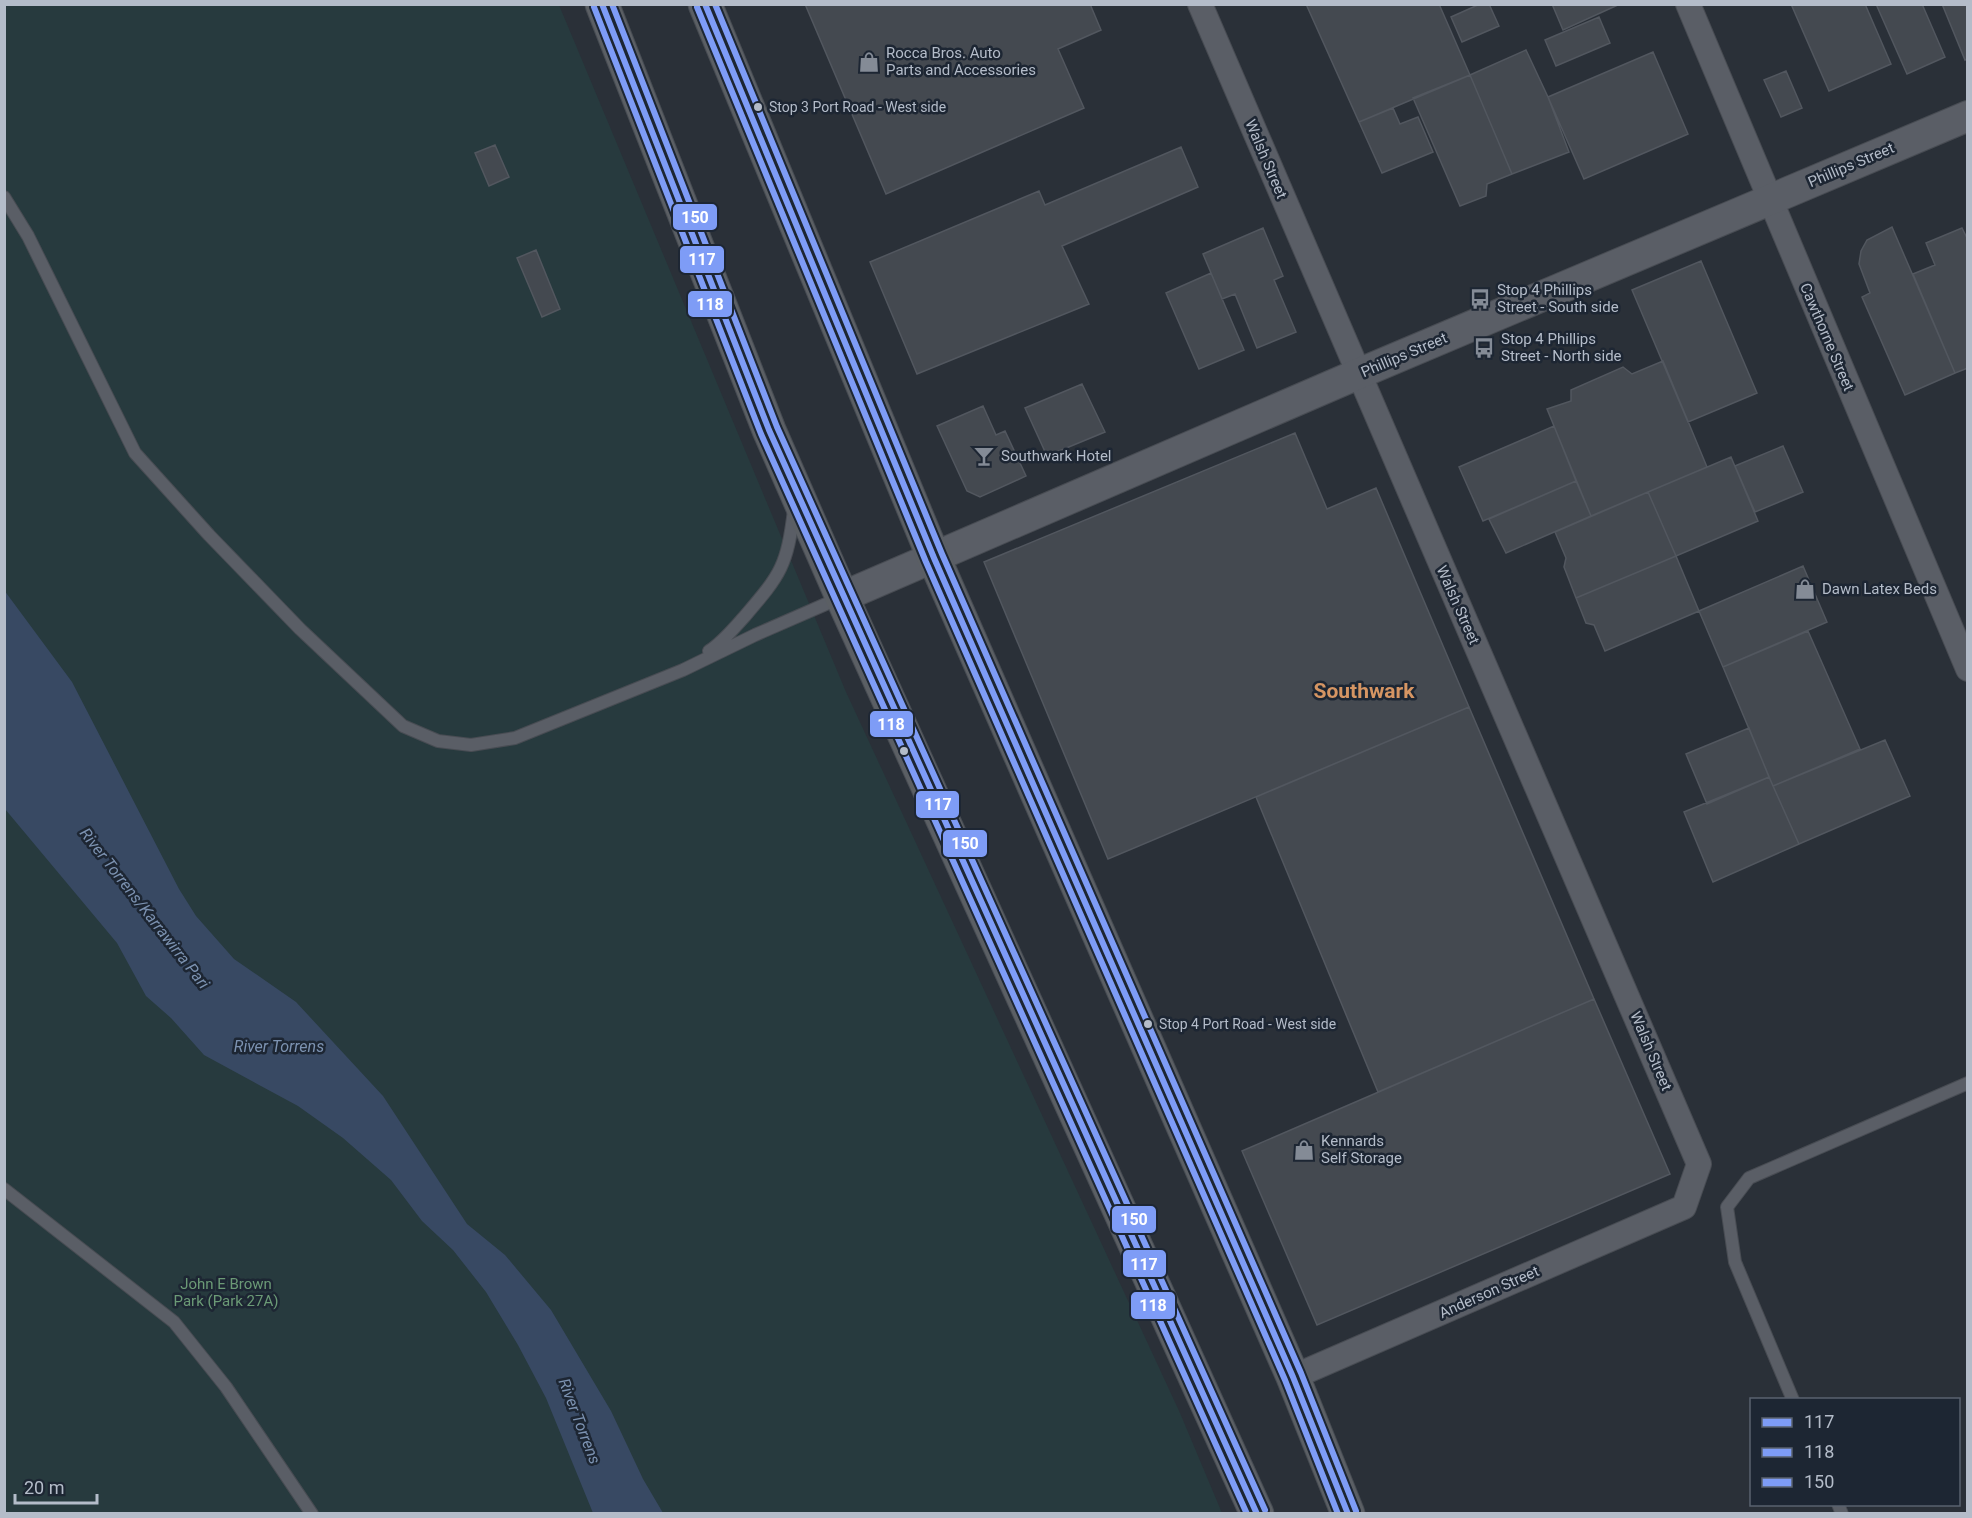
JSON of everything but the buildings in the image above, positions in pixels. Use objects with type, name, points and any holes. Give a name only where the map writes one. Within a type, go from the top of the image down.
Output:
[{"type":"highway","points":[[602,4],[796,494],[1257,1514]]},
{"type":"highway","points":[[705,4],[934,558],[1293,1377],[1348,1514]]},
{"type":"street","name":"Walsh Street","points":[[1200,4],[1358,374],[1588,901],[1699,1164],[1684,1207]]},
{"type":"street","name":"Cawthorne Street","points":[[1688,4],[1968,669]]},
{"type":"street","name":"Phillips Street","points":[[842,597],[1358,374],[1968,116]]},
{"type":"street","name":"Anderson Street","points":[[1293,1377],[1684,1207]]},
{"type":"lane","points":[[4,197],[28,236],[135,453],[209,535],[300,629],[403,726],[438,741],[460,744],[471,745],[515,738],[669,675],[842,597]]},
{"type":"lane","points":[[669,675],[712,650],[776,579],[790,543],[796,494]]},
{"type":"lane","points":[[1792,1398],[1735,1262],[1727,1207],[1749,1178],[1968,1083]]},
{"type":"lane","points":[[4,1189],[174,1322],[226,1387],[312,1514]]},
{"type":"green space","name":"John E Brown Park (Park 27A)","points":[[5,5],[559,5],[846,692],[1180,1413],[1222,1513],[5,1514]]},
{"type":"water","points":[[4,590],[72,682],[179,889],[196,916],[234,959],[296,1002],[383,1096],[467,1224],[505,1255],[551,1310],[611,1411],[643,1479],[663,1513],[593,1513],[546,1398],[518,1345],[486,1292],[453,1250],[422,1221],[391,1180],[343,1138],[298,1106],[204,1055],[171,1018],[146,996],[117,943],[5,809]]},
{"type":"transit line","name":"117","points":[[602,4],[769,430],[1257,1514]]},
{"type":"transit line","name":"150","points":[[612,4],[777,427],[1265,1510]]},
{"type":"transit line","name":"117","points":[[705,4],[934,558],[1293,1377],[1348,1514]]},
{"type":"transit line","name":"150","points":[[715,4],[942,554],[1301,1373],[1356,1511]]},
{"type":"transit line","name":"118","points":[[594,7],[761,434],[1247,1514]]},
{"type":"transit line","name":"118","points":[[697,7],[926,562],[1285,1380],[1338,1514]]},
{"type":"place","name":"Rocca Bros. Auto Parts and Accessories","points":[[869,62]]},
{"type":"place","name":"Stop 3 Port Road - West side","points":[[758,107]]},
{"type":"place","name":"Stop 4 Phillips Street - South side","points":[[1480,299]]},
{"type":"place","name":"Stop 4 Phillips Street - North side","points":[[1484,348]]},
{"type":"place","name":"Southwark Hotel","points":[[984,456]]},
{"type":"place","name":"Dawn Latex Beds","points":[[1805,589]]},
{"type":"place","name":"Stop 4 Port Road - West side","points":[[1148,1024]]},
{"type":"place","name":"Kennards Self Storage","points":[[1304,1150]]},
{"type":"district","name":"Southwark","points":[[1364,691]]},
{"type":"water label","name":"River Torrens/Karrawirra Pari","points":[[145,908]]},
{"type":"water label","name":"River Torrens","points":[[279,1046]]},
{"type":"water label","name":"River Torrens","points":[[580,1421]]}]
